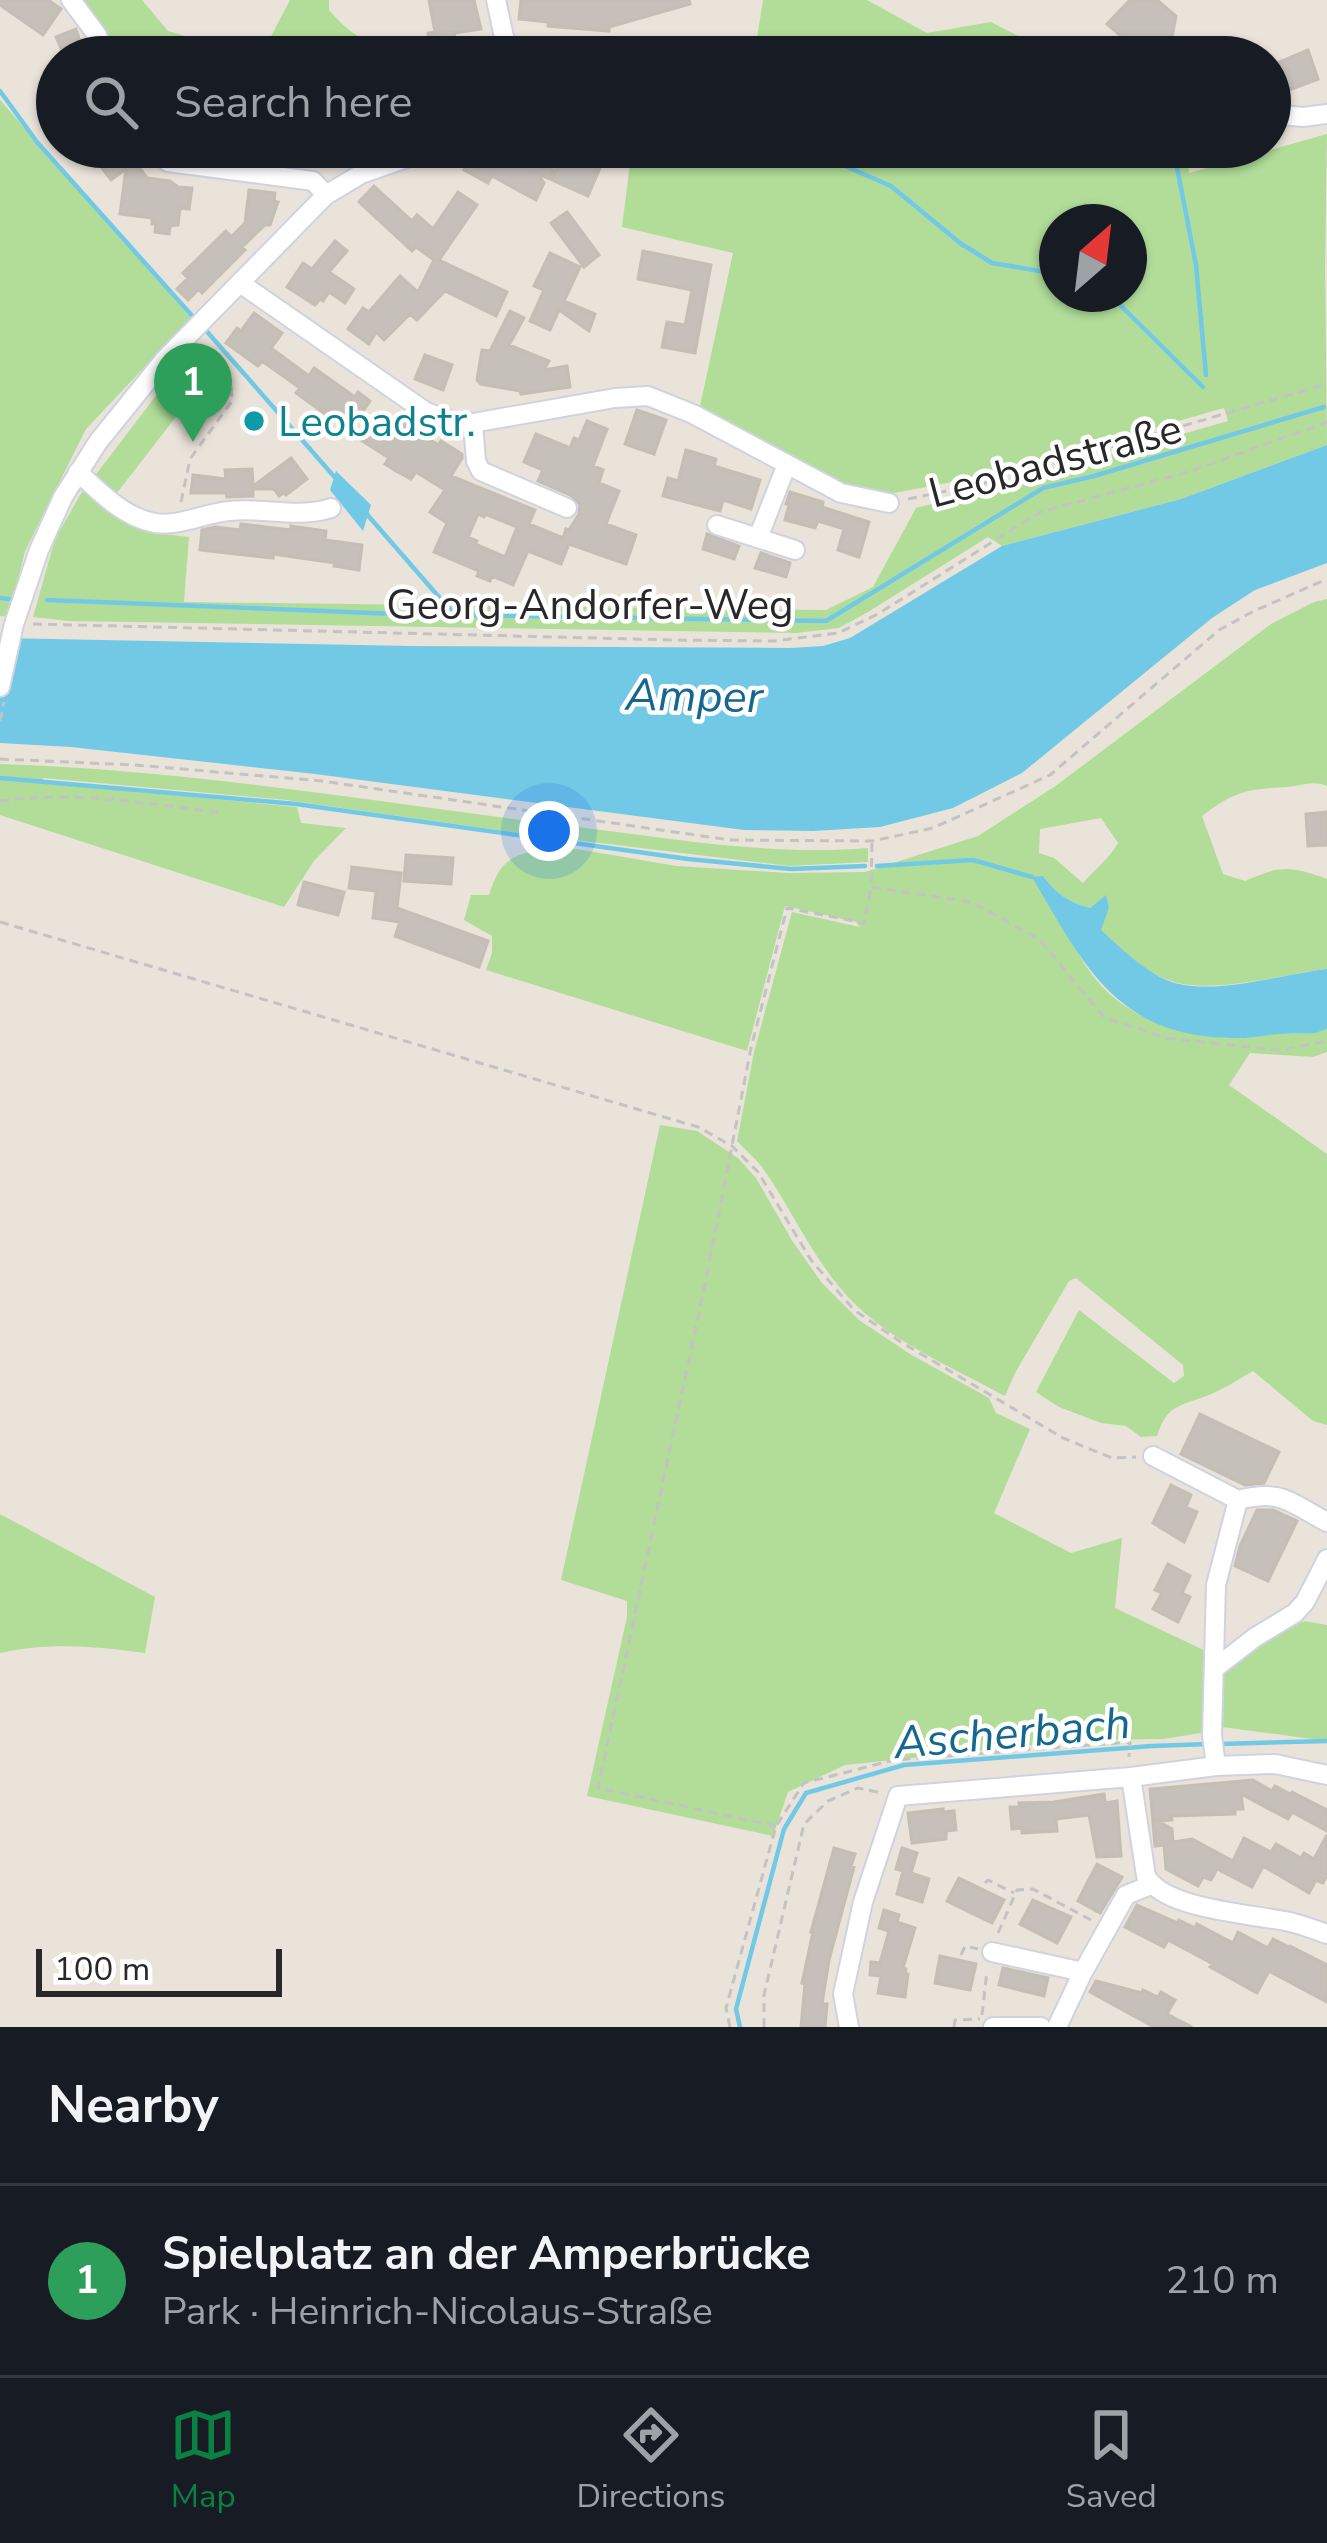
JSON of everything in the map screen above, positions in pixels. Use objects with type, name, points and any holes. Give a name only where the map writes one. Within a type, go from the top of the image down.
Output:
[{"type":"street","points":[[71,0],[97,36]]},
{"type":"street","points":[[496,0],[504,36]]},
{"type":"street","points":[[1291,116],[1327,114]]},
{"type":"street","points":[[214,168],[313,181],[326,195]]},
{"type":"street","points":[[0,687],[39,550],[78,472],[151,375],[198,332],[326,195],[378,168]]},
{"type":"street","name":"Leobadstraße","points":[[240,283],[426,412],[448,420],[472,423],[647,396],[693,414],[841,493],[889,502]]},
{"type":"street","points":[[472,423],[481,471],[567,508]]},
{"type":"street","points":[[758,538],[787,464]]},
{"type":"street","points":[[78,472],[101,494],[155,523],[232,510],[313,514],[331,508]]},
{"type":"street","points":[[717,525],[795,550]]},
{"type":"street","points":[[1153,1456],[1238,1500],[1278,1495],[1327,1522]]},
{"type":"street","points":[[1213,1751],[1216,1585],[1238,1500]]},
{"type":"street","points":[[1214,1669],[1295,1613],[1327,1559]]},
{"type":"street","points":[[849,2027],[843,1994],[863,1902],[898,1796],[1130,1767],[1213,1751],[1327,1775]]},
{"type":"street","points":[[1130,1767],[1151,1886],[1182,1901],[1327,1934]]},
{"type":"street","points":[[1057,2027],[1126,1895],[1151,1886]]},
{"type":"street","points":[[992,1952],[1083,1972]]},
{"type":"street","points":[[988,2023],[1041,2027]]},
{"type":"path","points":[[176,521],[190,459],[232,400],[231,381],[198,332]]},
{"type":"path","name":"Leobadstraße","points":[[889,502],[990,482],[1327,384]]},
{"type":"path","name":"Georg-Andorfer-Weg","points":[[28,624],[773,641],[838,633],[878,614],[1040,512],[1188,472],[1327,422]]},
{"type":"path","points":[[0,759],[322,781],[730,840],[872,841],[933,828],[1050,775],[1219,630],[1327,579]]},
{"type":"path","points":[[0,801],[95,796],[222,813]]},
{"type":"path","points":[[776,1826],[598,1788],[751,1048],[787,908],[864,923],[872,841]]},
{"type":"path","points":[[871,887],[972,902],[1040,940],[1104,1017],[1166,1037],[1239,1046],[1281,1050],[1327,1041]]},
{"type":"path","points":[[0,922],[698,1127],[732,1145],[758,1172],[812,1260],[854,1310],[1063,1438],[1112,1459],[1153,1456]]},
{"type":"path","points":[[730,2027],[726,2008],[776,1826],[804,1783],[894,1760],[1130,1742],[1130,1767]]},
{"type":"path","points":[[764,2027],[764,1995],[804,1824],[828,1801],[858,1788],[898,1796]]},
{"type":"path","points":[[985,1883],[988,1880],[1016,1894]]},
{"type":"path","points":[[988,2023],[984,1984],[1017,1890],[1033,1889],[1108,1930]]},
{"type":"path","points":[[954,2027],[956,2020],[988,2023]]},
{"type":"path","points":[[982,2027],[988,2023]]},
{"type":"green space","points":[[82,0],[142,0],[168,31],[185,36],[106,36]]},
{"type":"green space","points":[[290,0],[329,0],[329,10],[359,36],[271,36]]},
{"type":"green space","points":[[763,0],[867,0],[927,33],[991,22],[1018,36],[757,36]]},
{"type":"green space","points":[[0,100],[36,141],[36,168],[60,168],[191,318],[86,429],[25,551],[9,617],[0,616]]},
{"type":"green space","points":[[1327,134],[1327,445],[1181,499],[1002,546],[988,537],[839,628],[796,633],[33,617],[55,539],[83,490],[146,532],[189,537],[184,602],[826,610],[873,587],[916,508],[1228,421],[1224,408],[989,475],[889,494],[845,484],[700,406],[733,253],[622,227],[629,168],[1188,168],[1189,173],[1207,168],[1291,168],[1291,144]]},
{"type":"green space","points":[[184,359],[206,378],[113,498],[94,477]]},
{"type":"green space","points":[[1327,599],[1327,786],[1312,783],[1251,790],[1232,796],[1202,816],[1223,874],[1245,881],[1286,869],[1327,879],[1327,969],[1225,985],[1168,980],[1141,965],[1100,930],[1109,908],[1106,896],[1090,908],[1082,906],[1063,897],[1043,876],[1088,969],[1116,1000],[1152,1021],[1213,1037],[1327,1029],[1327,1052],[1313,1057],[1250,1053],[1229,1085],[1327,1154],[1327,1425],[1313,1421],[1253,1371],[1176,1408],[1157,1436],[1141,1437],[1126,1426],[1101,1423],[1059,1407],[1036,1392],[1079,1310],[1174,1383],[1184,1376],[1183,1365],[1076,1278],[1069,1281],[1005,1396],[902,1340],[849,1298],[824,1267],[762,1167],[737,1141],[754,1052],[792,912],[860,927],[856,922],[785,906],[747,1051],[486,970],[492,936],[464,920],[471,895],[489,895],[505,864],[536,851],[535,842],[677,866],[865,872],[978,836],[1054,787],[1271,624]],"holes":[[[1101,818],[1118,843],[1083,883],[1054,858],[1039,853],[1040,829]]]},
{"type":"green space","points":[[0,764],[218,781],[723,845],[868,848],[868,862],[789,866],[286,800],[43,778],[44,783],[297,807],[301,823],[346,828],[314,861],[284,907],[0,815]]},
{"type":"green space","points":[[660,1125],[697,1131],[738,1158],[756,1178],[822,1283],[859,1320],[989,1398],[996,1413],[1030,1429],[994,1513],[1071,1553],[1122,1538],[1115,1608],[1210,1653],[1207,1732],[845,1765],[788,1792],[773,1836],[587,1796],[627,1601],[561,1580]]},
{"type":"green space","points":[[0,1514],[155,1597],[145,1653],[72,1646],[0,1653]]},
{"type":"green space","points":[[1305,1621],[1327,1625],[1327,1741],[1215,1726],[1218,1674],[1266,1636]]},
{"type":"water","name":"Amper","points":[[1327,445],[1327,563],[1255,590],[1212,618],[1022,773],[953,808],[880,827],[744,830],[315,774],[0,743],[0,638],[411,646],[823,646],[850,638],[1002,546],[1181,499]]},
{"type":"water","points":[[336,471],[371,505],[363,531],[330,490]]},
{"type":"water","points":[[1043,876],[1064,896],[1090,908],[1106,895],[1109,908],[1101,930],[1169,981],[1225,986],[1327,969],[1327,1029],[1236,1038],[1192,1034],[1131,1009],[1108,990],[1069,939],[1032,877]]},
{"type":"building","points":[[0,0],[48,0],[61,9],[43,35],[0,5]]},
{"type":"building","points":[[429,0],[474,0],[481,29],[428,36],[435,32]]},
{"type":"building","points":[[521,0],[689,0],[690,4],[609,27],[609,31],[519,19]]},
{"type":"building","points":[[1130,0],[1157,0],[1176,16],[1172,36],[1121,36],[1107,24]]},
{"type":"building","points":[[1308,50],[1318,79],[1291,89],[1291,57]]},
{"type":"building","points":[[102,168],[140,168],[147,178],[192,188],[189,209],[180,208],[178,225],[170,226],[169,234],[155,232],[152,218],[120,214],[126,169],[111,180]]},
{"type":"building","points":[[557,168],[600,168],[588,196],[552,180]]},
{"type":"building","points":[[464,170],[554,170],[550,179],[538,174],[544,183],[536,200],[492,176],[488,183]]},
{"type":"building","points":[[374,186],[412,221],[417,215],[433,229],[458,192],[477,205],[439,260],[507,292],[496,316],[445,291],[417,320],[410,314],[384,340],[376,332],[369,344],[348,329],[363,308],[369,312],[400,276],[418,292],[434,260],[416,247],[412,251],[359,202]]},
{"type":"building","points":[[249,190],[275,193],[278,202],[270,225],[242,247],[245,250],[202,293],[199,289],[188,300],[177,289],[188,278],[183,273],[226,231],[231,237],[245,223]]},
{"type":"building","points":[[567,212],[599,255],[584,267],[551,223]]},
{"type":"building","points":[[335,241],[347,251],[329,272],[354,289],[345,303],[329,292],[315,305],[287,287],[303,263],[312,269]]},
{"type":"building","points":[[643,251],[711,265],[695,353],[662,347],[667,322],[685,325],[692,290],[638,279]]},
{"type":"building","points":[[550,253],[580,267],[564,301],[595,314],[589,331],[559,310],[550,330],[530,321],[544,290],[534,286]]},
{"type":"building","points":[[510,311],[524,318],[509,345],[549,361],[544,370],[567,366],[570,387],[521,394],[477,380],[482,350],[490,351]]},
{"type":"building","points":[[254,313],[282,333],[271,348],[309,376],[314,368],[355,397],[358,392],[370,401],[355,423],[336,410],[331,418],[296,393],[300,388],[226,343]]},
{"type":"building","points":[[425,355],[452,365],[443,390],[415,379]]},
{"type":"building","points":[[637,410],[666,420],[654,454],[625,444]]},
{"type":"building","points":[[398,418],[438,445],[441,441],[462,454],[451,476],[535,510],[529,524],[563,538],[580,505],[572,496],[538,481],[543,470],[524,462],[536,434],[570,448],[587,421],[607,429],[593,466],[603,470],[599,483],[619,491],[606,524],[636,535],[626,564],[569,544],[561,564],[528,551],[513,585],[492,576],[490,581],[477,576],[479,571],[434,552],[447,523],[430,512],[445,490],[416,472],[411,479],[396,471],[385,464],[389,458],[361,440],[369,428],[385,438]],"holes":[[[478,514],[517,527],[505,557],[468,537]]]},
{"type":"building","points":[[686,450],[716,459],[714,466],[760,480],[751,509],[723,500],[720,511],[663,496],[668,478],[678,481]]},
{"type":"building","points":[[291,458],[307,479],[286,495],[279,496],[274,489],[253,489],[253,496],[191,493],[193,475],[226,479],[225,470],[252,469],[253,486]]},
{"type":"building","points":[[790,492],[869,522],[859,557],[838,550],[844,529],[818,521],[815,528],[785,520]]},
{"type":"building","points":[[241,524],[326,531],[325,540],[362,545],[359,570],[273,554],[273,558],[200,550],[202,530],[240,530]]},
{"type":"building","points":[[707,534],[739,546],[734,559],[703,549]]},
{"type":"building","points":[[761,553],[790,563],[786,577],[755,568]]},
{"type":"building","points":[[1327,812],[1327,845],[1308,846],[1306,814]]},
{"type":"building","points":[[406,855],[453,858],[451,884],[404,881]]},
{"type":"building","points":[[352,867],[401,873],[397,908],[488,941],[479,967],[395,936],[400,922],[373,918],[376,891],[349,888]]},
{"type":"building","points":[[304,882],[344,892],[338,915],[298,905]]},
{"type":"building","points":[[1200,1414],[1279,1452],[1264,1483],[1245,1485],[1181,1454]]},
{"type":"building","points":[[1171,1485],[1191,1495],[1186,1507],[1197,1512],[1184,1542],[1153,1523]]},
{"type":"building","points":[[1257,1510],[1273,1510],[1297,1521],[1268,1581],[1235,1566]]},
{"type":"building","points":[[1168,1564],[1190,1576],[1182,1593],[1190,1597],[1178,1622],[1153,1609],[1162,1593],[1155,1590]]},
{"type":"building","points":[[1253,1780],[1327,1810],[1327,1831],[1292,1812],[1288,1819],[1241,1794],[1243,1809],[1235,1809],[1235,1814],[1171,1816],[1172,1820],[1158,1821],[1172,1829],[1173,1842],[1192,1839],[1233,1861],[1244,1838],[1271,1852],[1276,1844],[1301,1858],[1304,1853],[1314,1859],[1327,1835],[1327,1875],[1323,1883],[1316,1880],[1309,1893],[1263,1866],[1252,1887],[1217,1869],[1211,1880],[1203,1877],[1198,1886],[1166,1869],[1164,1845],[1155,1846],[1150,1789]]},
{"type":"building","points":[[1104,1794],[1105,1803],[1117,1801],[1121,1856],[1097,1857],[1089,1815],[1056,1819],[1057,1831],[1012,1829],[1010,1807],[1020,1807],[1019,1803]]},
{"type":"building","points":[[954,1811],[956,1830],[946,1831],[946,1839],[912,1843],[908,1813]]},
{"type":"building","points":[[834,1848],[855,1854],[829,1960],[822,2004],[827,2004],[825,2027],[801,2027],[802,1983],[811,1932]]},
{"type":"building","points":[[902,1848],[917,1853],[911,1873],[929,1879],[922,1902],[897,1894],[903,1871],[896,1869]]},
{"type":"building","points":[[1097,1864],[1122,1877],[1100,1913],[1078,1901]]},
{"type":"building","points":[[959,1878],[1004,1900],[992,1923],[947,1901]]},
{"type":"building","points":[[1033,1900],[1071,1917],[1057,1943],[1020,1924]]},
{"type":"building","points":[[1137,1905],[1178,1923],[1195,1928],[1197,1924],[1233,1943],[1238,1932],[1268,1948],[1273,1939],[1290,1946],[1327,1965],[1327,2002],[1269,1971],[1257,1993],[1168,1940],[1164,1947],[1125,1927]]},
{"type":"building","points":[[884,1910],[899,1915],[897,1922],[915,1928],[903,1968],[908,1974],[905,1997],[878,1993],[881,1976],[870,1975],[871,1962],[880,1963],[889,1931],[879,1928]]},
{"type":"building","points":[[940,1956],[976,1964],[970,1990],[935,1983]]},
{"type":"building","points":[[1003,1968],[1048,1978],[1044,1996],[999,1985]]},
{"type":"building","points":[[1096,1981],[1158,1997],[1161,1992],[1175,2000],[1167,2014],[1192,2027],[1154,2027],[1090,1992]]},
{"type":"waterway","points":[[0,91],[36,141]]},
{"type":"waterway","points":[[60,168],[195,319]]},
{"type":"waterway","points":[[849,168],[891,186],[992,263],[1039,271]]},
{"type":"waterway","points":[[1177,168],[1196,265],[1206,375]]},
{"type":"waterway","points":[[1127,312],[1203,387]]},
{"type":"waterway","points":[[203,327],[338,481]]},
{"type":"waterway","points":[[47,600],[397,614],[826,621],[1043,488],[1324,407]]},
{"type":"waterway","points":[[365,512],[452,612]]},
{"type":"waterway","points":[[0,598],[9,599]]},
{"type":"waterway","points":[[0,778],[296,804],[688,859],[791,869],[865,866]]},
{"type":"waterway","points":[[877,866],[973,860],[1032,877]]},
{"type":"waterway","name":"Ascherbach","points":[[1220,1744],[1327,1741]]},
{"type":"waterway","name":"Ascherbach","points":[[740,2027],[736,2009],[784,1829],[806,1793],[904,1765],[1209,1744]]},
{"type":"place","name":"Leobadstr.","points":[[254,421]]},
{"type":"place","name":"Spielplatz an der Amperbrücke","points":[[193,442]]}]
